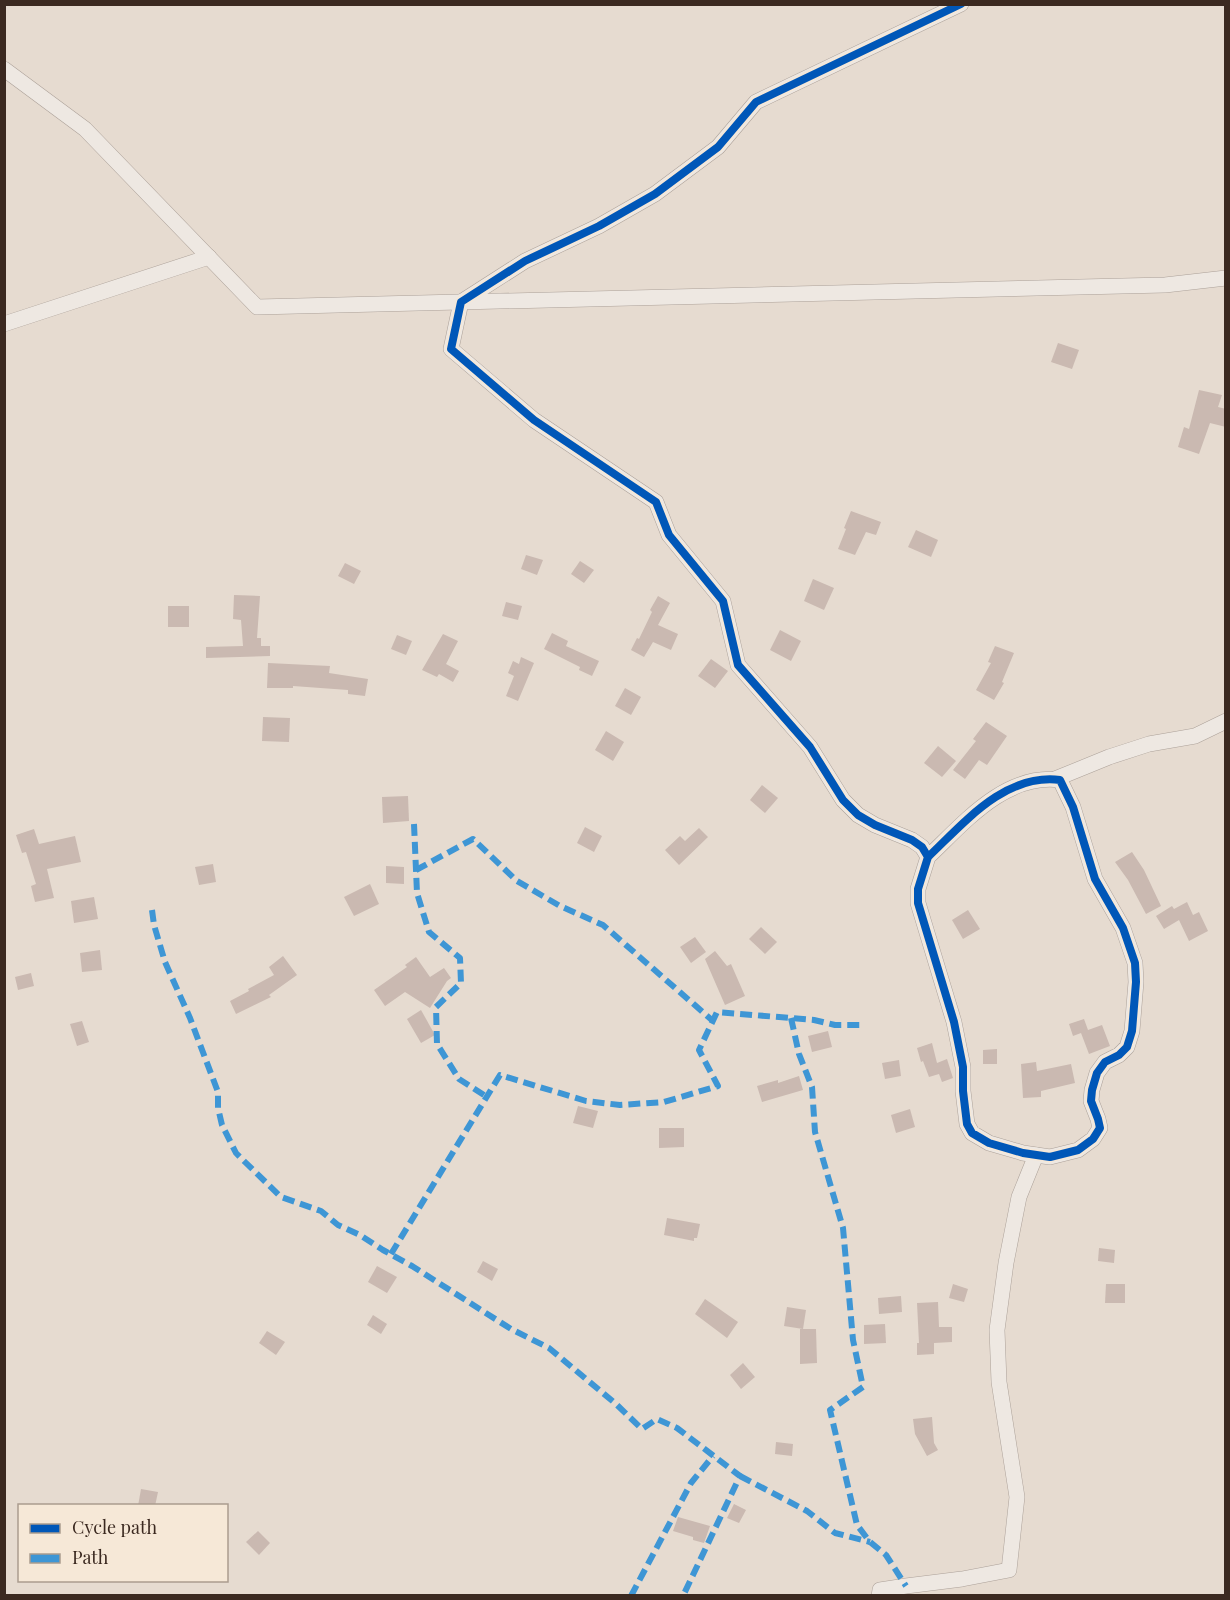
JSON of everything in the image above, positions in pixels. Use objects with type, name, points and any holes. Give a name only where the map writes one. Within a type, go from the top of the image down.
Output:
[{"type":"street","points":[[928,857],[922,847],[912,840],[875,825],[858,815],[843,800],[810,747],[738,665],[723,602],[669,535],[656,502],[534,420],[451,349],[461,302],[525,261],[598,226],[655,194],[718,147],[756,102],[961,4]]},
{"type":"street","points":[[4,69],[85,129],[257,307],[1165,285],[1225,274]]},
{"type":"street","points":[[4,324],[208,257]]},
{"type":"street","points":[[1055,779],[1149,744],[1195,736],[1226,721]]},
{"type":"street","points":[[1043,779],[1060,780],[1073,807],[1095,879],[1123,928],[1134,963],[1136,982],[1132,1031],[1127,1047],[1119,1055],[1105,1062],[1097,1073],[1092,1090],[1091,1101],[1100,1128],[1092,1139],[1078,1150],[1050,1157],[1036,1155],[989,1143],[972,1133],[967,1124],[963,1067],[954,1022],[918,903],[918,889],[928,857],[987,803],[1007,789],[1043,779]]},
{"type":"street","points":[[879,1596],[880,1590],[1009,1570],[1017,1497],[999,1382],[997,1330],[1018,1197],[1036,1155]]},
{"type":"building","points":[[1058,343],[1079,350],[1072,369],[1051,362]]},
{"type":"building","points":[[1199,390],[1222,395],[1218,407],[1226,409],[1226,427],[1210,423],[1199,454],[1178,447],[1184,427],[1189,429]]},
{"type":"building","points":[[851,511],[881,522],[876,535],[866,532],[855,555],[838,549]]},
{"type":"building","points":[[916,530],[938,540],[931,557],[908,547]]},
{"type":"building","points":[[526,555],[543,560],[537,575],[521,569]]},
{"type":"building","points":[[580,561],[594,570],[584,583],[571,574]]},
{"type":"building","points":[[345,563],[361,571],[354,584],[338,576]]},
{"type":"building","points":[[813,579],[834,588],[824,610],[804,601]]},
{"type":"building","points":[[234,595],[260,596],[257,638],[261,638],[261,646],[270,646],[270,656],[206,658],[206,647],[243,646],[241,620],[233,619]]},
{"type":"building","points":[[658,596],[670,603],[658,625],[678,634],[671,650],[653,642],[644,657],[631,650],[637,638],[639,639]]},
{"type":"building","points":[[506,602],[522,606],[518,620],[502,616]]},
{"type":"building","points":[[168,606],[189,606],[189,627],[168,627]]},
{"type":"building","points":[[780,630],[801,641],[791,661],[770,650]]},
{"type":"building","points":[[552,633],[568,641],[566,646],[599,661],[592,676],[579,670],[580,667],[544,649]]},
{"type":"building","points":[[443,634],[458,641],[446,664],[459,671],[453,682],[439,674],[437,677],[422,670]]},
{"type":"building","points":[[397,635],[412,641],[406,655],[391,649]]},
{"type":"building","points":[[995,646],[1014,653],[1002,682],[1004,683],[994,700],[976,690],[991,663],[988,662]]},
{"type":"building","points":[[521,657],[534,663],[518,701],[506,696],[514,676],[508,673],[513,661],[519,664]]},
{"type":"building","points":[[711,659],[728,671],[715,688],[698,676]]},
{"type":"building","points":[[268,663],[330,666],[329,673],[368,679],[365,696],[348,694],[348,690],[293,686],[293,688],[267,688]]},
{"type":"building","points":[[625,688],[641,697],[631,715],[615,706]]},
{"type":"building","points":[[263,717],[290,718],[289,742],[262,741]]},
{"type":"building","points":[[986,722],[1007,736],[987,765],[979,760],[965,779],[953,770],[976,741],[973,739]]},
{"type":"building","points":[[606,731],[624,742],[613,761],[595,750]]},
{"type":"building","points":[[938,746],[956,761],[942,777],[924,763]]},
{"type":"building","points":[[762,785],[778,798],[765,813],[750,800]]},
{"type":"building","points":[[408,796],[409,821],[383,823],[382,797]]},
{"type":"building","points":[[585,827],[602,836],[594,852],[577,843]]},
{"type":"building","points":[[699,828],[708,837],[679,865],[665,850],[680,836],[685,841]]},
{"type":"building","points":[[34,829],[39,844],[75,836],[81,862],[47,869],[54,898],[35,902],[31,886],[36,884],[26,852],[22,853],[16,835]]},
{"type":"building","points":[[1132,852],[1144,870],[1161,906],[1146,914],[1128,880],[1115,862]]},
{"type":"building","points":[[213,864],[216,882],[199,885],[195,867]]},
{"type":"building","points":[[386,866],[404,867],[404,884],[386,883]]},
{"type":"building","points":[[370,884],[379,904],[354,916],[344,897]]},
{"type":"building","points":[[94,897],[98,919],[74,923],[71,901]]},
{"type":"building","points":[[1187,902],[1193,915],[1199,912],[1208,931],[1189,941],[1179,920],[1164,929],[1156,916],[1172,906],[1174,909]]},
{"type":"building","points":[[968,910],[980,929],[963,939],[952,920]]},
{"type":"building","points":[[761,927],[777,942],[765,954],[749,939]]},
{"type":"building","points":[[695,937],[706,952],[691,963],[680,947]]},
{"type":"building","points":[[100,950],[102,970],[82,972],[80,953]]},
{"type":"building","points":[[715,951],[727,966],[731,964],[745,996],[725,1005],[705,959]]},
{"type":"building","points":[[283,956],[297,975],[269,995],[271,997],[236,1014],[230,1001],[274,975],[269,967]]},
{"type":"building","points":[[416,957],[430,977],[444,968],[451,978],[430,1008],[405,992],[385,1006],[374,990],[407,967],[405,965]]},
{"type":"building","points":[[31,973],[34,986],[18,990],[15,977]]},
{"type":"building","points":[[421,1010],[435,1035],[421,1043],[407,1019]]},
{"type":"building","points":[[1084,1019],[1088,1030],[1102,1025],[1110,1046],[1089,1054],[1081,1033],[1073,1036],[1069,1024]]},
{"type":"building","points":[[82,1021],[89,1042],[77,1046],[70,1024]]},
{"type":"building","points":[[828,1031],[832,1047],[812,1052],[808,1036]]},
{"type":"building","points":[[932,1043],[937,1063],[947,1059],[953,1078],[942,1082],[939,1074],[929,1077],[917,1048]]},
{"type":"building","points":[[997,1049],[997,1064],[983,1064],[983,1050]]},
{"type":"building","points":[[899,1060],[901,1076],[885,1079],[882,1063]]},
{"type":"building","points":[[1036,1062],[1037,1071],[1071,1064],[1075,1083],[1041,1091],[1041,1097],[1023,1098],[1021,1064]]},
{"type":"building","points":[[799,1076],[803,1090],[762,1102],[757,1086],[778,1080],[778,1083]]},
{"type":"building","points":[[578,1106],[598,1111],[593,1128],[573,1123]]},
{"type":"building","points":[[910,1109],[915,1127],[896,1133],[891,1115]]},
{"type":"building","points":[[659,1128],[684,1128],[684,1147],[659,1148]]},
{"type":"building","points":[[667,1218],[700,1224],[697,1238],[694,1238],[694,1241],[664,1235]]},
{"type":"building","points":[[1099,1248],[1115,1250],[1114,1263],[1098,1261]]},
{"type":"building","points":[[483,1261],[498,1269],[492,1281],[477,1272]]},
{"type":"building","points":[[377,1266],[397,1277],[387,1293],[368,1282]]},
{"type":"building","points":[[953,1284],[968,1289],[964,1302],[949,1298]]},
{"type":"building","points":[[1106,1284],[1125,1284],[1125,1303],[1105,1303]]},
{"type":"building","points":[[901,1296],[902,1312],[879,1314],[878,1298]]},
{"type":"building","points":[[705,1299],[738,1322],[727,1338],[695,1314]]},
{"type":"building","points":[[938,1302],[939,1327],[952,1327],[952,1342],[934,1343],[934,1354],[917,1355],[917,1343],[919,1343],[917,1303]]},
{"type":"building","points":[[787,1307],[806,1310],[803,1329],[784,1326]]},
{"type":"building","points":[[373,1315],[387,1324],[381,1334],[367,1325]]},
{"type":"building","points":[[885,1324],[886,1343],[864,1344],[864,1325]]},
{"type":"building","points":[[800,1329],[816,1329],[817,1363],[800,1364]]},
{"type":"building","points":[[267,1331],[285,1342],[276,1355],[259,1343]]},
{"type":"building","points":[[743,1363],[755,1377],[741,1389],[730,1375]]},
{"type":"building","points":[[932,1417],[934,1443],[938,1450],[927,1456],[915,1434],[913,1419]]},
{"type":"building","points":[[776,1442],[793,1444],[792,1456],[775,1454]]},
{"type":"building","points":[[141,1489],[158,1492],[155,1504],[138,1504]]},
{"type":"building","points":[[734,1504],[746,1510],[739,1523],[727,1518]]},
{"type":"building","points":[[678,1517],[710,1526],[704,1543],[673,1531]]},
{"type":"building","points":[[258,1531],[270,1543],[259,1555],[246,1542]]},
{"type":"marked path","points":[[414,824],[417,893],[429,932],[460,958],[461,983],[436,1007],[437,1044],[459,1079],[487,1097]]},
{"type":"marked path","points":[[416,870],[473,839],[517,881],[560,906],[603,925],[713,1021]]},
{"type":"marked path","points":[[152,910],[165,962],[190,1018],[218,1092],[218,1108],[222,1125],[236,1153],[281,1197],[321,1211],[338,1225],[360,1235],[412,1266],[511,1329],[549,1348],[642,1429],[657,1419],[677,1428],[740,1476],[683,1596]]},
{"type":"marked path","points":[[391,1254],[500,1075],[586,1101],[620,1105],[664,1102],[718,1086],[699,1050],[717,1012],[814,1020],[835,1025],[863,1025]]},
{"type":"marked path","points":[[791,1018],[799,1054],[812,1087],[815,1132],[843,1228],[853,1340],[863,1387],[830,1410],[857,1525],[870,1542],[886,1555],[906,1586]]},
{"type":"marked path","points":[[631,1596],[691,1483],[713,1456]]},
{"type":"marked path","points":[[740,1476],[807,1511],[835,1533],[870,1542]]},
{"type":"cycle path","points":[[928,857],[971,816],[1004,792],[1021,784],[1040,780],[1060,780],[1073,807],[1095,879],[1123,928],[1135,963],[1136,982],[1132,1031],[1127,1047],[1119,1055],[1105,1062],[1097,1073],[1092,1090],[1091,1101],[1100,1128],[1093,1139],[1078,1150],[1050,1157],[1023,1153],[989,1143],[972,1133],[967,1124],[963,1067],[954,1022],[918,903],[918,889],[928,857],[922,847],[858,815],[843,800],[810,747],[738,665],[723,601],[669,535],[656,502],[534,420],[451,349],[461,302],[525,261],[599,226],[655,194],[718,147],[756,102],[961,4]]}]
